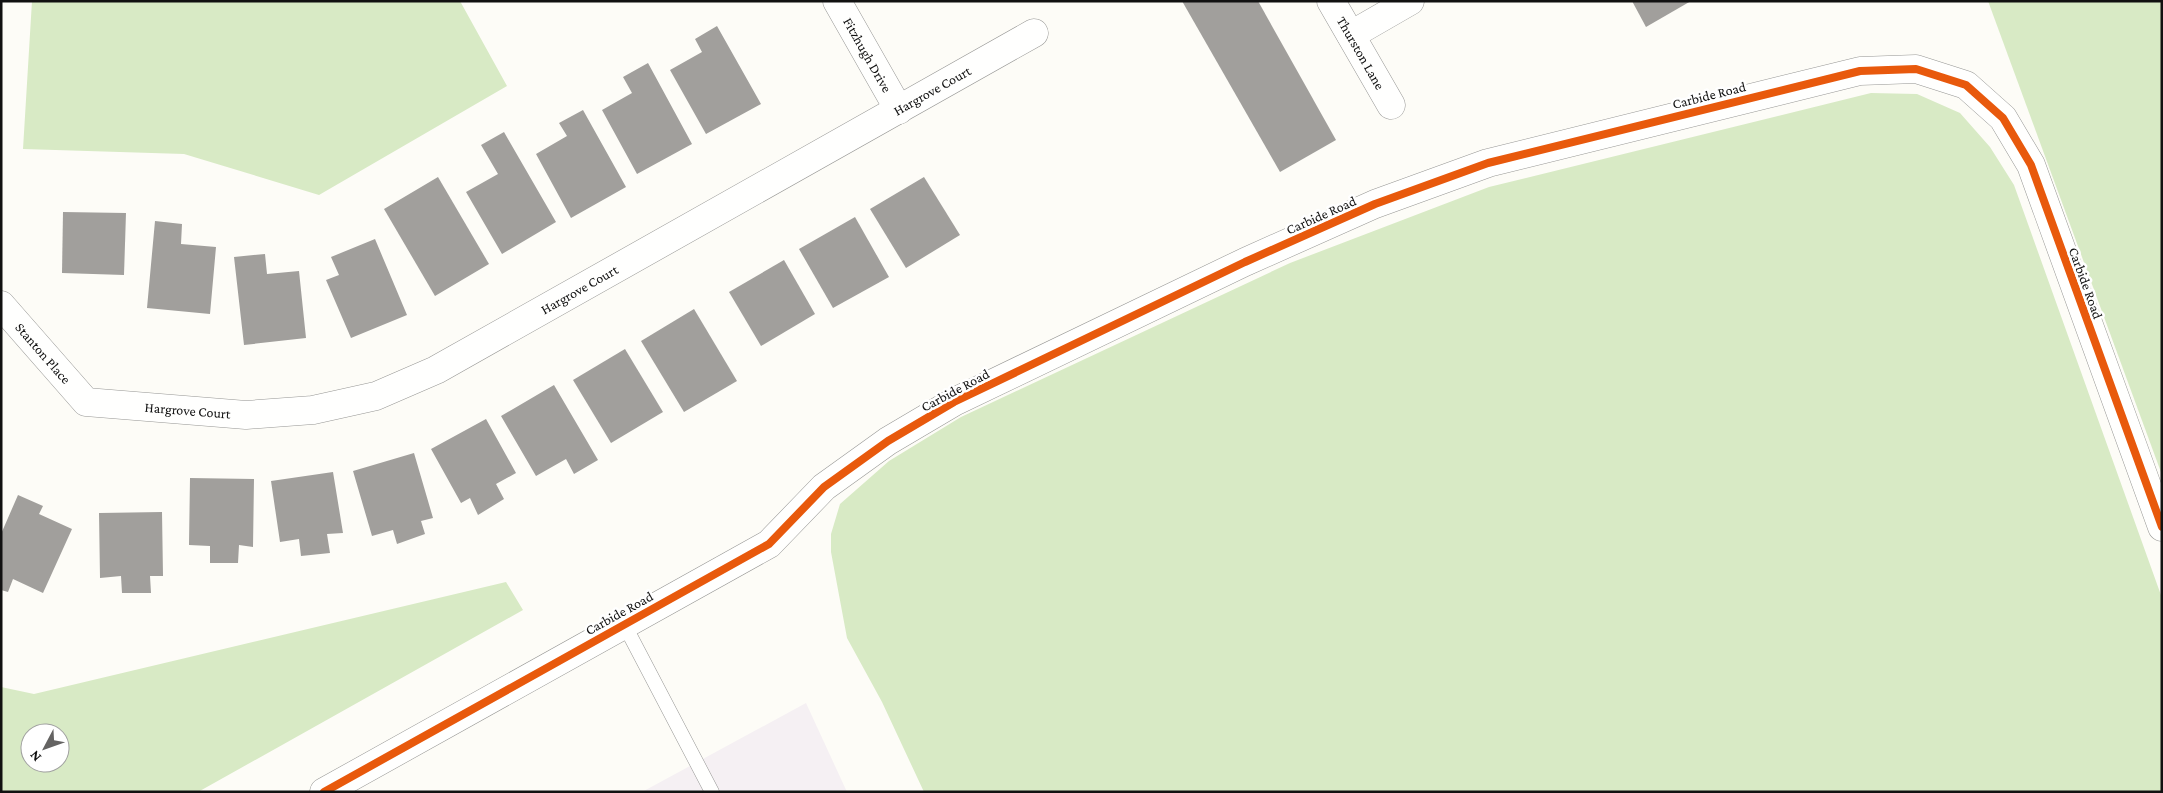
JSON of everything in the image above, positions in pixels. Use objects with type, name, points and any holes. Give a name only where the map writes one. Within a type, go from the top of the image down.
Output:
[{"type":"street","name":"Fitzhugh Drive","points":[[838,1],[899,110]]},
{"type":"street","name":"Thurston Lane","points":[[1331,1],[1391,105]]},
{"type":"street","points":[[1351,35],[1410,1]]},
{"type":"street","name":"Hargrove Court","points":[[86,402],[246,415],[313,410],[376,396],[436,370],[1034,33]]},
{"type":"street","name":"Carbide Road","points":[[324,792],[769,544],[824,487],[888,441],[954,402],[1245,262],[1375,204],[1488,163],[1860,71],[1916,69],[1966,85],[2003,118],[2031,166],[2162,527]]},
{"type":"street","name":"Stanton Place","points":[[1,305],[86,402]]},
{"type":"lane","points":[[624,624],[712,792]]},
{"type":"shaded area","points":[[806,703],[847,792],[642,792]]},
{"type":"green space","points":[[32,1],[460,1],[507,86],[319,195],[184,154],[23,149]]},
{"type":"green space","points":[[1988,1],[2162,1],[2162,475]]},
{"type":"green space","points":[[1871,93],[1917,94],[1960,113],[1990,147],[2014,185],[2162,598],[2162,792],[924,792],[882,702],[847,638],[831,552],[831,534],[840,504],[889,461],[961,417],[1290,263],[1489,187]]},
{"type":"green space","points":[[506,582],[523,610],[198,792],[1,792],[1,687],[34,694]]},
{"type":"building","points":[[1182,1],[1258,1],[1336,140],[1280,172]]},
{"type":"building","points":[[1632,1],[1691,1],[1646,27]]},
{"type":"building","points":[[717,26],[761,104],[706,134],[670,70],[702,52],[695,39]]},
{"type":"building","points":[[648,63],[692,144],[637,174],[602,110],[632,93],[623,77]]},
{"type":"building","points":[[583,110],[626,187],[571,218],[536,154],[567,136],[559,123]]},
{"type":"building","points":[[504,132],[556,222],[502,254],[466,192],[498,174],[481,145]]},
{"type":"building","points":[[438,177],[489,264],[435,296],[384,209]]},
{"type":"building","points":[[924,177],[960,235],[906,268],[870,209]]},
{"type":"building","points":[[63,212],[126,213],[124,275],[62,273]]},
{"type":"building","points":[[855,217],[889,277],[833,308],[799,249]]},
{"type":"building","points":[[155,221],[182,224],[181,244],[216,247],[210,314],[147,308]]},
{"type":"building","points":[[375,239],[407,315],[351,338],[326,280],[339,275],[331,257]]},
{"type":"building","points":[[265,254],[267,274],[299,271],[306,338],[244,345],[234,257]]},
{"type":"building","points":[[784,260],[815,314],[761,346],[729,292]]},
{"type":"building","points":[[694,309],[737,381],[684,412],[641,341]]},
{"type":"building","points":[[625,349],[663,412],[611,443],[573,380]]},
{"type":"building","points":[[554,385],[598,460],[574,474],[566,459],[536,476],[501,416]]},
{"type":"building","points":[[486,419],[516,473],[496,484],[504,499],[478,515],[470,498],[461,503],[431,449]]},
{"type":"building","points":[[414,453],[433,518],[421,521],[425,534],[397,544],[393,530],[372,536],[353,471]]},
{"type":"building","points":[[333,472],[343,533],[327,534],[330,553],[301,556],[299,539],[280,542],[271,481]]},
{"type":"building","points":[[190,478],[254,479],[253,547],[239,545],[238,563],[210,563],[210,546],[189,545]]},
{"type":"building","points":[[18,495],[43,506],[39,514],[72,529],[43,593],[13,579],[8,592],[1,590],[1,534]]},
{"type":"building","points":[[162,512],[163,576],[150,576],[151,593],[122,593],[121,576],[100,578],[99,513]]},
{"type":"cycle path","points":[[324,792],[769,544],[824,487],[888,441],[954,402],[1245,262],[1375,204],[1488,163],[1860,71],[1916,69],[1966,85],[2003,118],[2031,165],[2162,527]]}]
